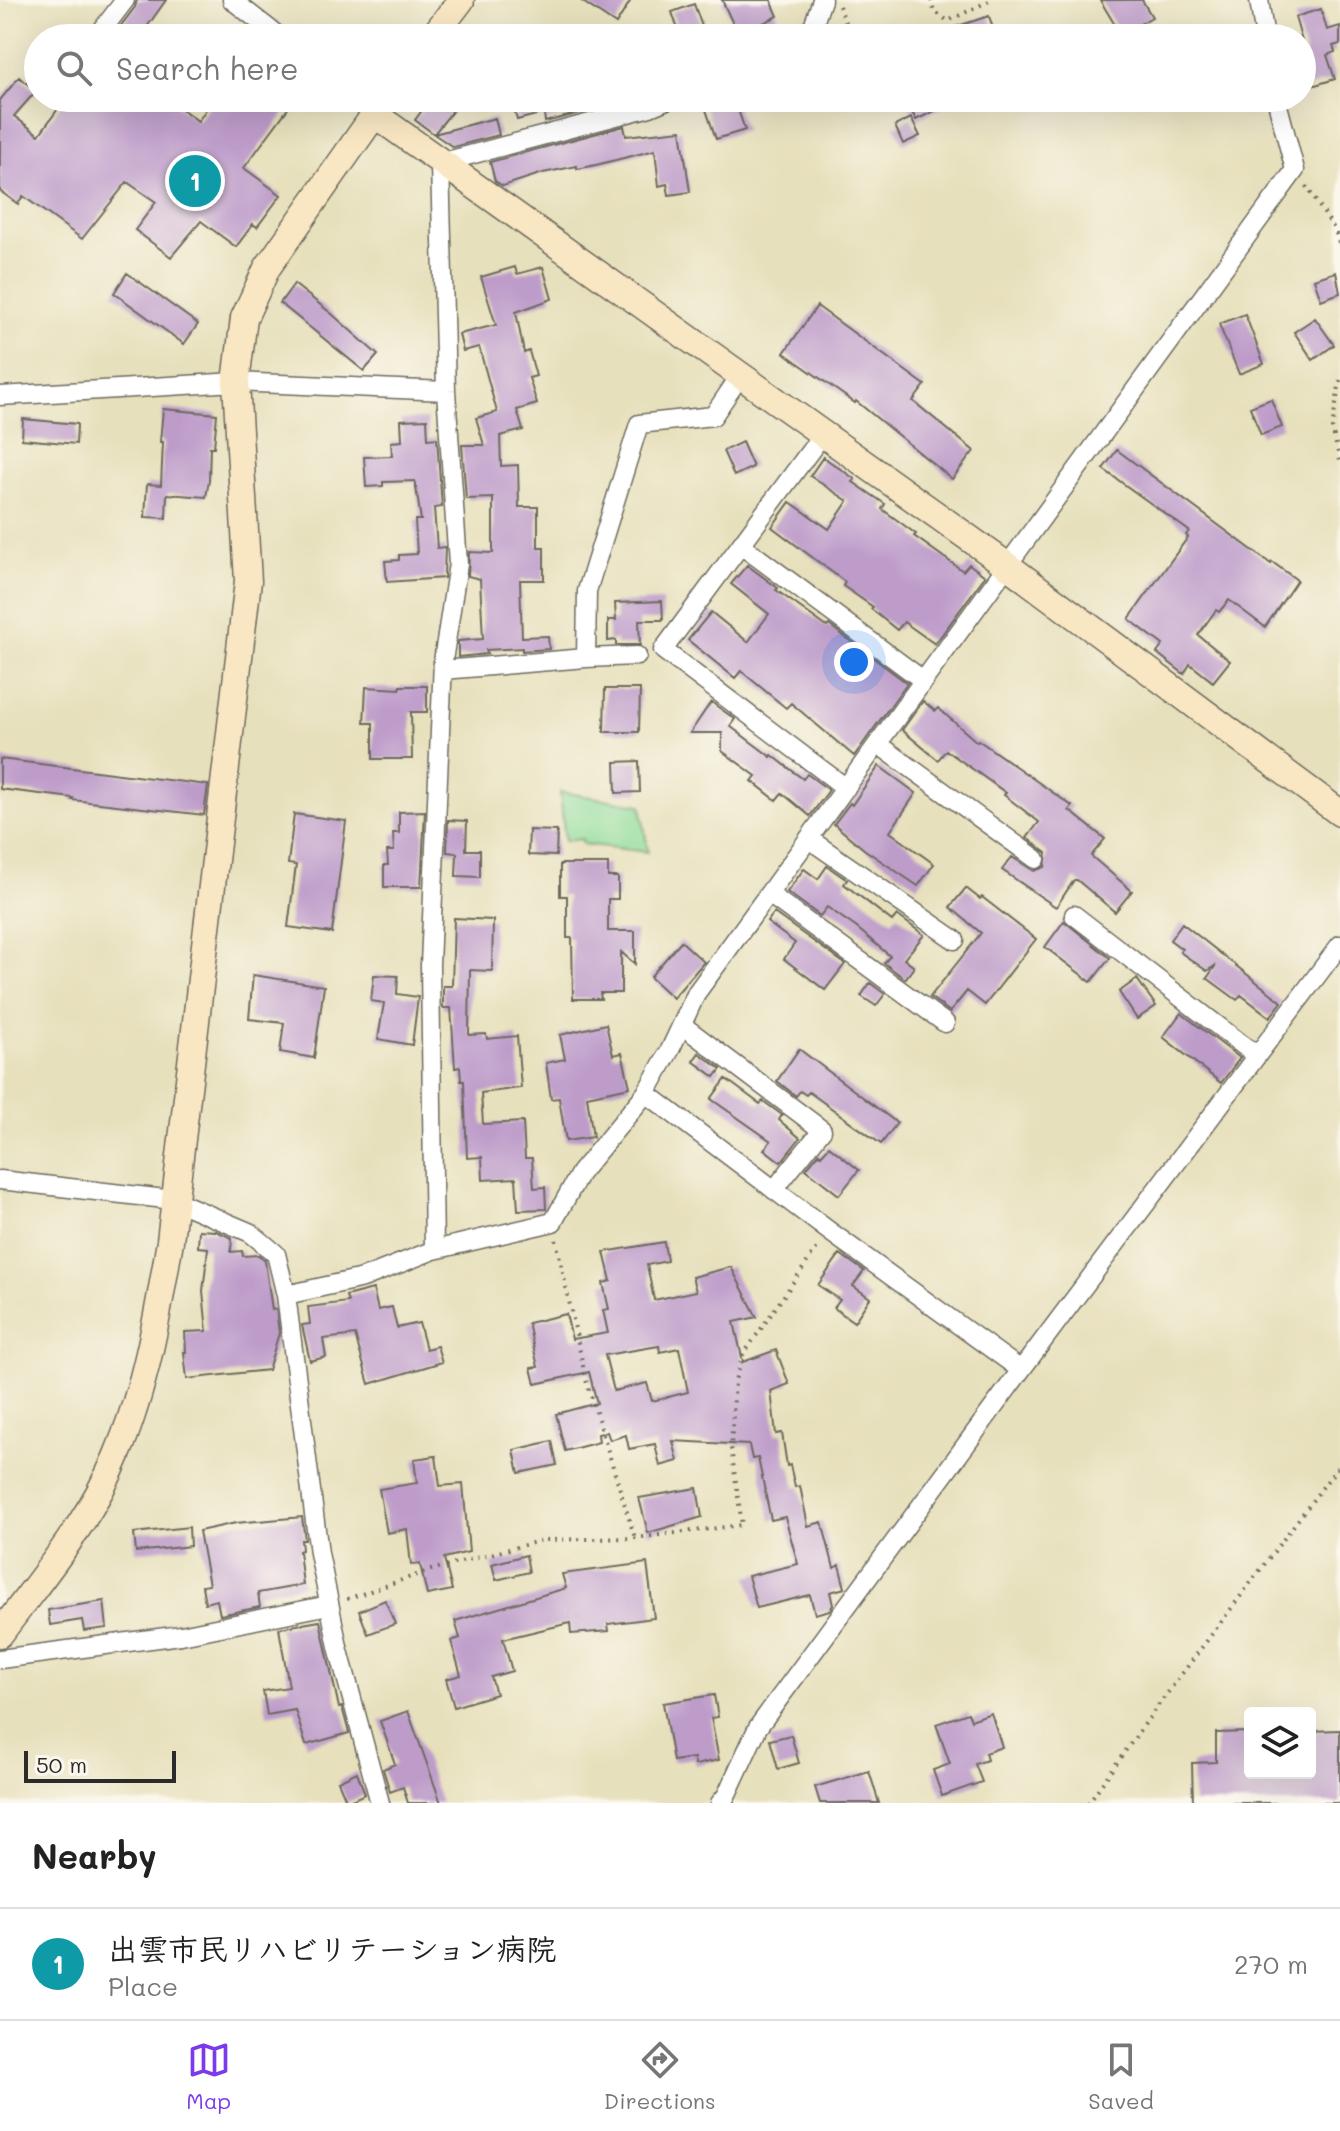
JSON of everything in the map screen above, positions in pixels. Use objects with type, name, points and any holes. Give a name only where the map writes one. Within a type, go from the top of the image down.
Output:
[{"type":"street","points":[[107,24],[125,0]]},
{"type":"street","points":[[232,0],[263,24]]},
{"type":"street","points":[[443,24],[461,0]]},
{"type":"street","points":[[814,24],[822,0]]},
{"type":"street","points":[[1259,0],[1263,24]]},
{"type":"street","points":[[0,1634],[76,1531],[117,1456],[153,1346],[170,1241],[248,581],[236,382],[244,318],[267,268],[366,112]]},
{"type":"street","points":[[382,112],[440,163],[1008,566],[1340,813]]},
{"type":"street","points":[[440,163],[631,112]]},
{"type":"street","points":[[286,1295],[363,1278],[434,1250],[553,1222],[580,1173],[646,1093],[697,992],[1295,170],[1280,112]]},
{"type":"street","points":[[434,1250],[430,965],[443,670],[458,564],[446,391],[440,163]]},
{"type":"street","points":[[586,658],[587,591],[639,424],[713,416],[740,376]]},
{"type":"street","points":[[0,396],[236,382],[446,391]]},
{"type":"street","points":[[822,435],[663,650],[846,788]]},
{"type":"street","points":[[741,545],[924,681]]},
{"type":"street","points":[[443,670],[637,656]]},
{"type":"street","points":[[878,744],[1036,859]]},
{"type":"street","points":[[809,839],[955,940]]},
{"type":"street","points":[[769,894],[945,1023]]},
{"type":"street","points":[[1074,915],[1257,1056]]},
{"type":"street","points":[[720,1803],[758,1727],[1340,945]]},
{"type":"street","points":[[682,1025],[822,1130],[774,1190]]},
{"type":"street","points":[[646,1093],[1021,1370]]},
{"type":"street","points":[[0,1180],[174,1200],[251,1233],[276,1254],[286,1295],[307,1468],[329,1605],[380,1803]]},
{"type":"street","points":[[0,1659],[181,1635],[329,1605]]},
{"type":"path","points":[[837,0],[846,24]]},
{"type":"path","points":[[931,0],[934,11],[948,21],[991,0]]},
{"type":"path","points":[[1295,170],[1335,230],[1340,246]]},
{"type":"path","points":[[1340,380],[1332,428],[1340,461]]},
{"type":"path","points":[[553,1222],[586,1380],[635,1538]]},
{"type":"path","points":[[329,1605],[431,1570],[543,1540],[635,1538],[742,1525],[731,1448],[735,1380],[743,1355],[829,1231]]},
{"type":"path","points":[[1088,1803],[1340,1464]]},
{"type":"green space","points":[[560,792],[641,805],[648,852],[583,844],[582,839],[565,841]]},
{"type":"building","points":[[137,0],[166,0],[149,24],[122,24]]},
{"type":"building","points":[[580,0],[631,0],[616,24]]},
{"type":"building","points":[[722,0],[771,0],[778,16],[761,24],[733,24]]},
{"type":"building","points":[[1100,0],[1142,0],[1152,17],[1140,24],[1114,24]]},
{"type":"building","points":[[694,4],[701,24],[676,24],[672,12]]},
{"type":"building","points":[[1321,9],[1327,30],[1340,26],[1340,44],[1333,46],[1335,52],[1327,55],[1335,79],[1316,85],[1316,24],[1297,24],[1295,17]]},
{"type":"building","points":[[989,16],[992,24],[964,24]]},
{"type":"building","points":[[19,77],[24,81],[24,105],[14,116],[39,135],[56,112],[186,112],[198,121],[204,112],[285,112],[244,168],[281,195],[257,227],[253,224],[236,247],[201,221],[171,257],[135,230],[156,202],[127,182],[82,239],[23,196],[18,204],[0,191],[0,100]]},
{"type":"building","points":[[421,112],[452,112],[434,134],[415,120]]},
{"type":"building","points":[[515,112],[584,112],[545,122],[544,113],[517,120]]},
{"type":"building","points":[[707,112],[739,112],[745,130],[716,139]]},
{"type":"building","points":[[912,112],[932,112],[916,120]]},
{"type":"building","points":[[495,118],[499,135],[453,147],[434,134]]},
{"type":"building","points":[[911,118],[920,136],[903,144],[895,126]]},
{"type":"building","points":[[624,126],[626,136],[681,130],[690,192],[669,195],[667,184],[659,186],[655,150],[577,169],[577,166],[543,173],[503,186],[495,181],[490,162]]},
{"type":"building","points":[[515,267],[517,274],[543,267],[552,299],[516,312],[524,353],[529,351],[536,376],[529,378],[537,404],[517,410],[523,430],[500,436],[501,466],[518,465],[519,507],[538,507],[538,547],[544,547],[544,580],[520,580],[522,637],[548,636],[549,649],[486,650],[487,654],[458,657],[458,641],[483,639],[480,579],[468,576],[469,552],[493,553],[493,498],[466,499],[462,445],[484,445],[476,418],[497,412],[479,347],[463,351],[459,334],[496,325],[481,277]]},
{"type":"building","points":[[1336,272],[1340,293],[1321,300],[1314,279]]},
{"type":"building","points":[[127,273],[198,324],[184,344],[114,293]]},
{"type":"building","points":[[294,284],[378,355],[364,371],[280,303]]},
{"type":"building","points":[[817,306],[925,385],[913,401],[974,451],[952,479],[856,401],[784,353]]},
{"type":"building","points":[[1245,314],[1264,364],[1239,374],[1219,324]]},
{"type":"building","points":[[1315,318],[1334,345],[1313,360],[1294,332]]},
{"type":"building","points":[[1271,399],[1282,427],[1261,435],[1250,407]]},
{"type":"building","points":[[163,409],[217,414],[214,447],[210,447],[209,480],[206,497],[167,494],[166,518],[145,517],[147,484],[161,485]]},
{"type":"building","points":[[23,419],[77,424],[76,444],[22,439]]},
{"type":"building","points":[[427,419],[428,439],[437,438],[442,507],[434,508],[437,548],[445,547],[444,578],[387,582],[385,561],[399,560],[399,555],[417,554],[415,520],[421,520],[415,481],[383,482],[383,486],[366,487],[364,457],[392,456],[391,442],[402,441],[401,420]]},
{"type":"building","points":[[742,442],[753,467],[734,476],[723,451]]},
{"type":"building","points":[[1117,450],[1297,580],[1265,627],[1229,600],[1219,612],[1216,610],[1198,635],[1230,661],[1213,682],[1190,664],[1184,674],[1157,653],[1163,645],[1129,619],[1188,537],[1189,531],[1103,469]]},
{"type":"building","points":[[823,457],[885,504],[882,509],[916,534],[914,536],[963,571],[969,564],[985,576],[935,644],[904,622],[897,630],[871,609],[873,607],[843,586],[845,582],[772,527],[790,502],[829,529],[848,501],[810,476]]},
{"type":"building","points":[[747,565],[778,588],[776,590],[907,683],[854,756],[791,703],[786,708],[741,671],[735,678],[688,640],[711,612],[748,642],[769,614],[731,584]]},
{"type":"building","points":[[662,601],[663,620],[639,620],[640,645],[616,645],[616,640],[608,641],[608,620],[616,620],[615,603]]},
{"type":"building","points":[[400,686],[427,686],[427,712],[411,712],[412,759],[373,759],[373,723],[364,723],[366,687],[400,689]]},
{"type":"building","points":[[605,689],[640,689],[639,732],[604,732]]},
{"type":"building","points":[[923,701],[935,711],[938,708],[977,742],[1072,806],[1069,810],[1105,839],[1091,856],[1132,891],[1115,912],[1077,880],[1056,907],[1002,870],[1012,857],[1034,871],[1045,867],[1047,853],[1027,838],[1039,822],[1004,795],[1006,793],[946,750],[938,760],[902,730]]},
{"type":"building","points":[[711,702],[735,719],[730,726],[771,757],[803,779],[807,774],[829,790],[810,816],[782,793],[776,800],[752,781],[756,776],[722,751],[722,733],[690,733]]},
{"type":"building","points":[[0,759],[208,785],[204,815],[0,789]]},
{"type":"building","points":[[639,761],[640,792],[616,793],[615,762]]},
{"type":"building","points":[[879,766],[916,793],[890,832],[934,864],[918,886],[865,850],[834,824],[850,803],[852,805]]},
{"type":"building","points":[[425,811],[421,887],[384,887],[384,865],[388,865],[387,851],[394,851],[393,833],[399,833],[399,812]]},
{"type":"building","points":[[294,814],[346,821],[332,933],[288,927],[296,865],[288,864]]},
{"type":"building","points":[[448,820],[467,821],[466,850],[480,850],[480,877],[456,876],[457,853],[447,852]]},
{"type":"building","points":[[529,830],[557,831],[556,856],[528,855]]},
{"type":"building","points":[[560,864],[608,864],[608,877],[618,877],[618,899],[608,899],[608,931],[635,931],[635,964],[621,952],[621,993],[600,993],[601,999],[573,999],[572,938],[567,938],[567,896],[560,896]]},
{"type":"building","points":[[827,866],[847,880],[844,884],[892,921],[897,915],[924,935],[904,959],[914,967],[905,979],[884,963],[890,956],[857,928],[827,907],[820,916],[787,892],[804,869],[818,879]]},
{"type":"building","points":[[966,888],[1036,939],[985,1005],[967,991],[950,1012],[930,997],[981,933],[950,907]]},
{"type":"building","points":[[774,913],[845,964],[825,990],[784,959],[795,943],[767,922]]},
{"type":"building","points":[[454,918],[493,920],[492,971],[470,970],[469,1035],[486,1034],[487,1039],[517,1036],[521,1088],[481,1093],[483,1124],[523,1122],[525,1158],[532,1158],[534,1188],[545,1187],[546,1209],[518,1210],[516,1178],[483,1180],[482,1157],[467,1158],[464,1081],[461,1081],[460,1067],[455,1068],[451,1008],[443,1008],[443,986],[452,986]]},
{"type":"building","points":[[1064,921],[1110,958],[1091,982],[1045,947]]},
{"type":"building","points":[[1182,923],[1282,1002],[1270,1017],[1241,995],[1237,1000],[1207,978],[1216,965],[1207,971],[1180,952],[1182,949],[1170,940]]},
{"type":"building","points":[[681,941],[704,962],[673,998],[650,977]]},
{"type":"building","points":[[253,975],[324,986],[314,1058],[280,1052],[284,1023],[249,1019]]},
{"type":"building","points":[[374,975],[398,976],[397,994],[418,997],[412,1045],[378,1039],[384,1003],[371,1001]]},
{"type":"building","points":[[1137,979],[1156,1006],[1137,1019],[1119,992]]},
{"type":"building","points":[[870,983],[885,994],[876,1006],[861,996]]},
{"type":"building","points":[[1181,1013],[1240,1058],[1221,1083],[1163,1037]]},
{"type":"building","points":[[606,1024],[613,1055],[622,1053],[630,1087],[587,1096],[593,1137],[566,1141],[559,1098],[551,1099],[546,1063],[565,1059],[560,1035]]},
{"type":"building","points":[[799,1049],[897,1123],[881,1144],[809,1092],[806,1095],[800,1091],[796,1096],[777,1081]]},
{"type":"building","points":[[699,1053],[721,1069],[715,1077],[693,1061]]},
{"type":"building","points":[[726,1079],[760,1104],[763,1101],[782,1115],[779,1120],[800,1138],[781,1162],[764,1149],[771,1141],[711,1099]]},
{"type":"building","points":[[829,1146],[859,1170],[839,1195],[806,1169]]},
{"type":"building","points":[[199,1230],[216,1231],[232,1238],[231,1252],[242,1251],[243,1256],[259,1255],[265,1261],[272,1310],[276,1309],[279,1333],[268,1370],[187,1379],[185,1332],[207,1331],[203,1291],[208,1248],[198,1247]]},
{"type":"building","points":[[664,1242],[667,1261],[647,1265],[654,1300],[696,1291],[692,1277],[731,1267],[757,1317],[734,1322],[743,1362],[776,1350],[789,1384],[771,1391],[776,1434],[782,1433],[787,1466],[790,1465],[795,1487],[800,1486],[808,1526],[822,1522],[834,1568],[839,1565],[845,1588],[830,1592],[833,1605],[830,1610],[815,1614],[810,1595],[757,1608],[748,1576],[798,1564],[785,1517],[771,1520],[758,1458],[752,1459],[749,1445],[673,1441],[678,1461],[660,1466],[655,1444],[629,1449],[626,1435],[610,1440],[607,1432],[598,1434],[599,1442],[565,1451],[556,1414],[597,1403],[589,1372],[535,1384],[531,1368],[538,1367],[528,1323],[566,1314],[572,1339],[608,1333],[603,1310],[609,1309],[603,1283],[611,1281],[604,1252]],"holes":[[[659,1346],[660,1352],[679,1348],[688,1392],[652,1401],[647,1383],[614,1391],[605,1355]]]},
{"type":"building","points":[[840,1254],[864,1271],[853,1286],[870,1298],[854,1322],[834,1308],[840,1300],[818,1285]]},
{"type":"building","points":[[373,1289],[378,1310],[392,1307],[397,1328],[419,1323],[426,1349],[437,1346],[442,1362],[369,1384],[355,1335],[323,1339],[326,1357],[310,1361],[302,1325],[310,1324],[308,1307],[348,1302],[346,1296]]},
{"type":"building","points":[[552,1441],[557,1465],[519,1473],[514,1450]]},
{"type":"building","points":[[436,1456],[440,1486],[463,1484],[469,1552],[444,1558],[452,1590],[427,1595],[420,1564],[411,1565],[407,1529],[387,1533],[379,1489],[417,1483],[414,1459]]},
{"type":"building","points":[[697,1488],[702,1517],[648,1533],[639,1498]]},
{"type":"building","points":[[302,1517],[305,1540],[301,1540],[302,1550],[299,1551],[303,1585],[258,1593],[260,1607],[220,1615],[217,1600],[205,1603],[202,1586],[209,1585],[199,1531],[236,1523]]},
{"type":"building","points":[[189,1527],[190,1546],[136,1552],[134,1533]]},
{"type":"building","points":[[526,1555],[529,1572],[496,1580],[492,1564]]},
{"type":"building","points":[[647,1563],[654,1618],[608,1624],[609,1631],[571,1634],[570,1623],[503,1639],[512,1671],[491,1677],[496,1694],[454,1707],[446,1679],[461,1675],[451,1641],[460,1638],[455,1621],[566,1588],[562,1574]]},
{"type":"building","points":[[385,1600],[395,1624],[368,1634],[359,1611]]},
{"type":"building","points":[[104,1601],[107,1628],[84,1631],[82,1620],[50,1625],[48,1610]]},
{"type":"building","points":[[320,1621],[339,1708],[342,1707],[349,1733],[306,1745],[295,1710],[267,1715],[263,1691],[289,1687],[279,1628]]},
{"type":"building","points":[[714,1695],[718,1717],[711,1718],[719,1760],[695,1765],[694,1758],[673,1761],[663,1703]]},
{"type":"building","points":[[408,1711],[441,1803],[408,1803],[403,1787],[390,1792],[383,1769],[395,1764],[380,1721]]},
{"type":"building","points":[[968,1713],[971,1720],[991,1713],[1002,1747],[985,1753],[987,1760],[975,1764],[982,1782],[942,1796],[933,1770],[950,1764],[936,1724]]},
{"type":"building","points":[[1340,1730],[1340,1803],[1193,1803],[1192,1763],[1216,1762],[1216,1733],[1244,1732],[1244,1779],[1316,1779],[1316,1731]]},
{"type":"building","points":[[791,1735],[799,1763],[778,1769],[770,1740]]},
{"type":"building","points":[[869,1771],[879,1803],[820,1803],[815,1787]]},
{"type":"building","points":[[357,1772],[365,1794],[347,1802],[338,1781]]},
{"type":"place","name":"出雲市民リハビリテーション病院","points":[[195,181]]}]
